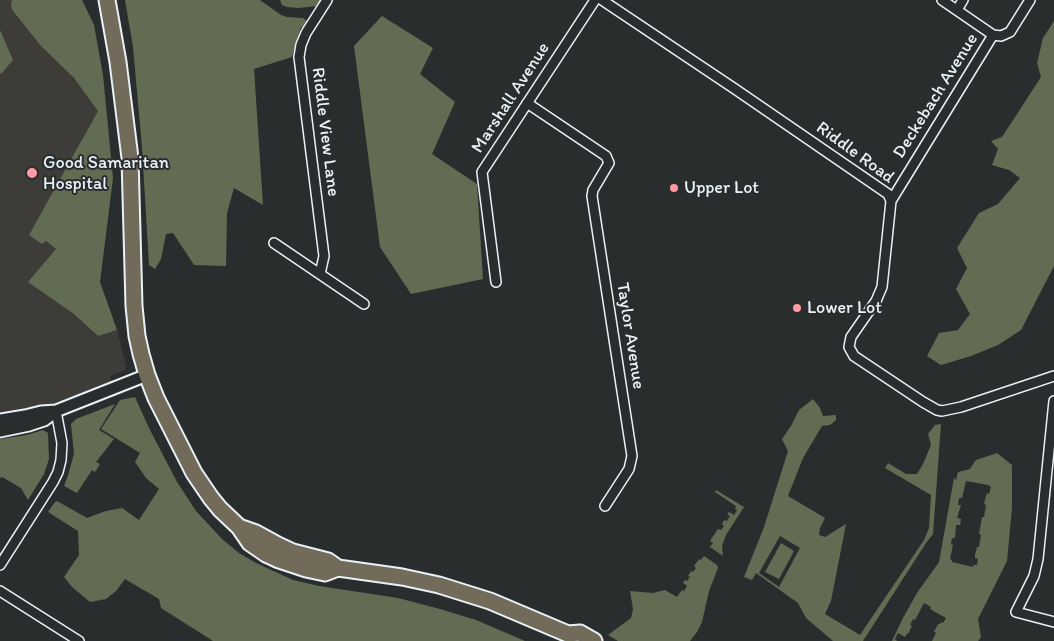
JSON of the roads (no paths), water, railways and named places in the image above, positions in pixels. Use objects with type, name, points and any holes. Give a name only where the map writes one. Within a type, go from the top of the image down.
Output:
[{"type":"main road","points":[[107,0],[118,62],[130,158],[134,314],[140,354],[156,398],[201,484],[220,509],[240,527],[250,543],[279,560],[325,573],[338,568],[421,580],[446,586],[490,602],[570,638],[580,633],[594,641]]},
{"type":"street","name":"Riddle View Lane","points":[[320,274],[324,256],[300,57],[301,45],[306,34],[327,0]]},
{"type":"street","name":"Marshall Avenue","points":[[496,282],[482,172],[595,0]]},
{"type":"street","name":"Riddle Road","points":[[602,0],[888,194],[891,200],[882,287],[876,301],[852,337],[849,347],[854,356],[923,402],[942,411],[961,407],[1054,376]]},
{"type":"street","points":[[942,0],[993,35],[1001,36],[1010,32],[1030,0]]},
{"type":"street","points":[[957,10],[964,0]]},
{"type":"street","name":"Deckebach Avenue","points":[[891,200],[993,35]]},
{"type":"street","name":"Taylor Avenue","points":[[527,104],[606,156],[610,163],[593,190],[592,196],[632,456],[630,469],[605,506]]},
{"type":"street","points":[[274,243],[364,304]]},
{"type":"street","points":[[0,431],[44,420],[56,411],[147,375]]},
{"type":"street","points":[[1054,400],[1038,559],[1034,576],[1016,612],[1054,622]]},
{"type":"street","points":[[0,420],[56,411]]},
{"type":"street","points":[[0,565],[58,472],[62,443],[56,411]]},
{"type":"street","points":[[0,591],[79,641]]},
{"type":"place","name":"Good Samaritan Hospital","points":[[32,173]]},
{"type":"place","name":"Upper Lot","points":[[674,188]]},
{"type":"place","name":"Lower Lot","points":[[797,308]]}]
